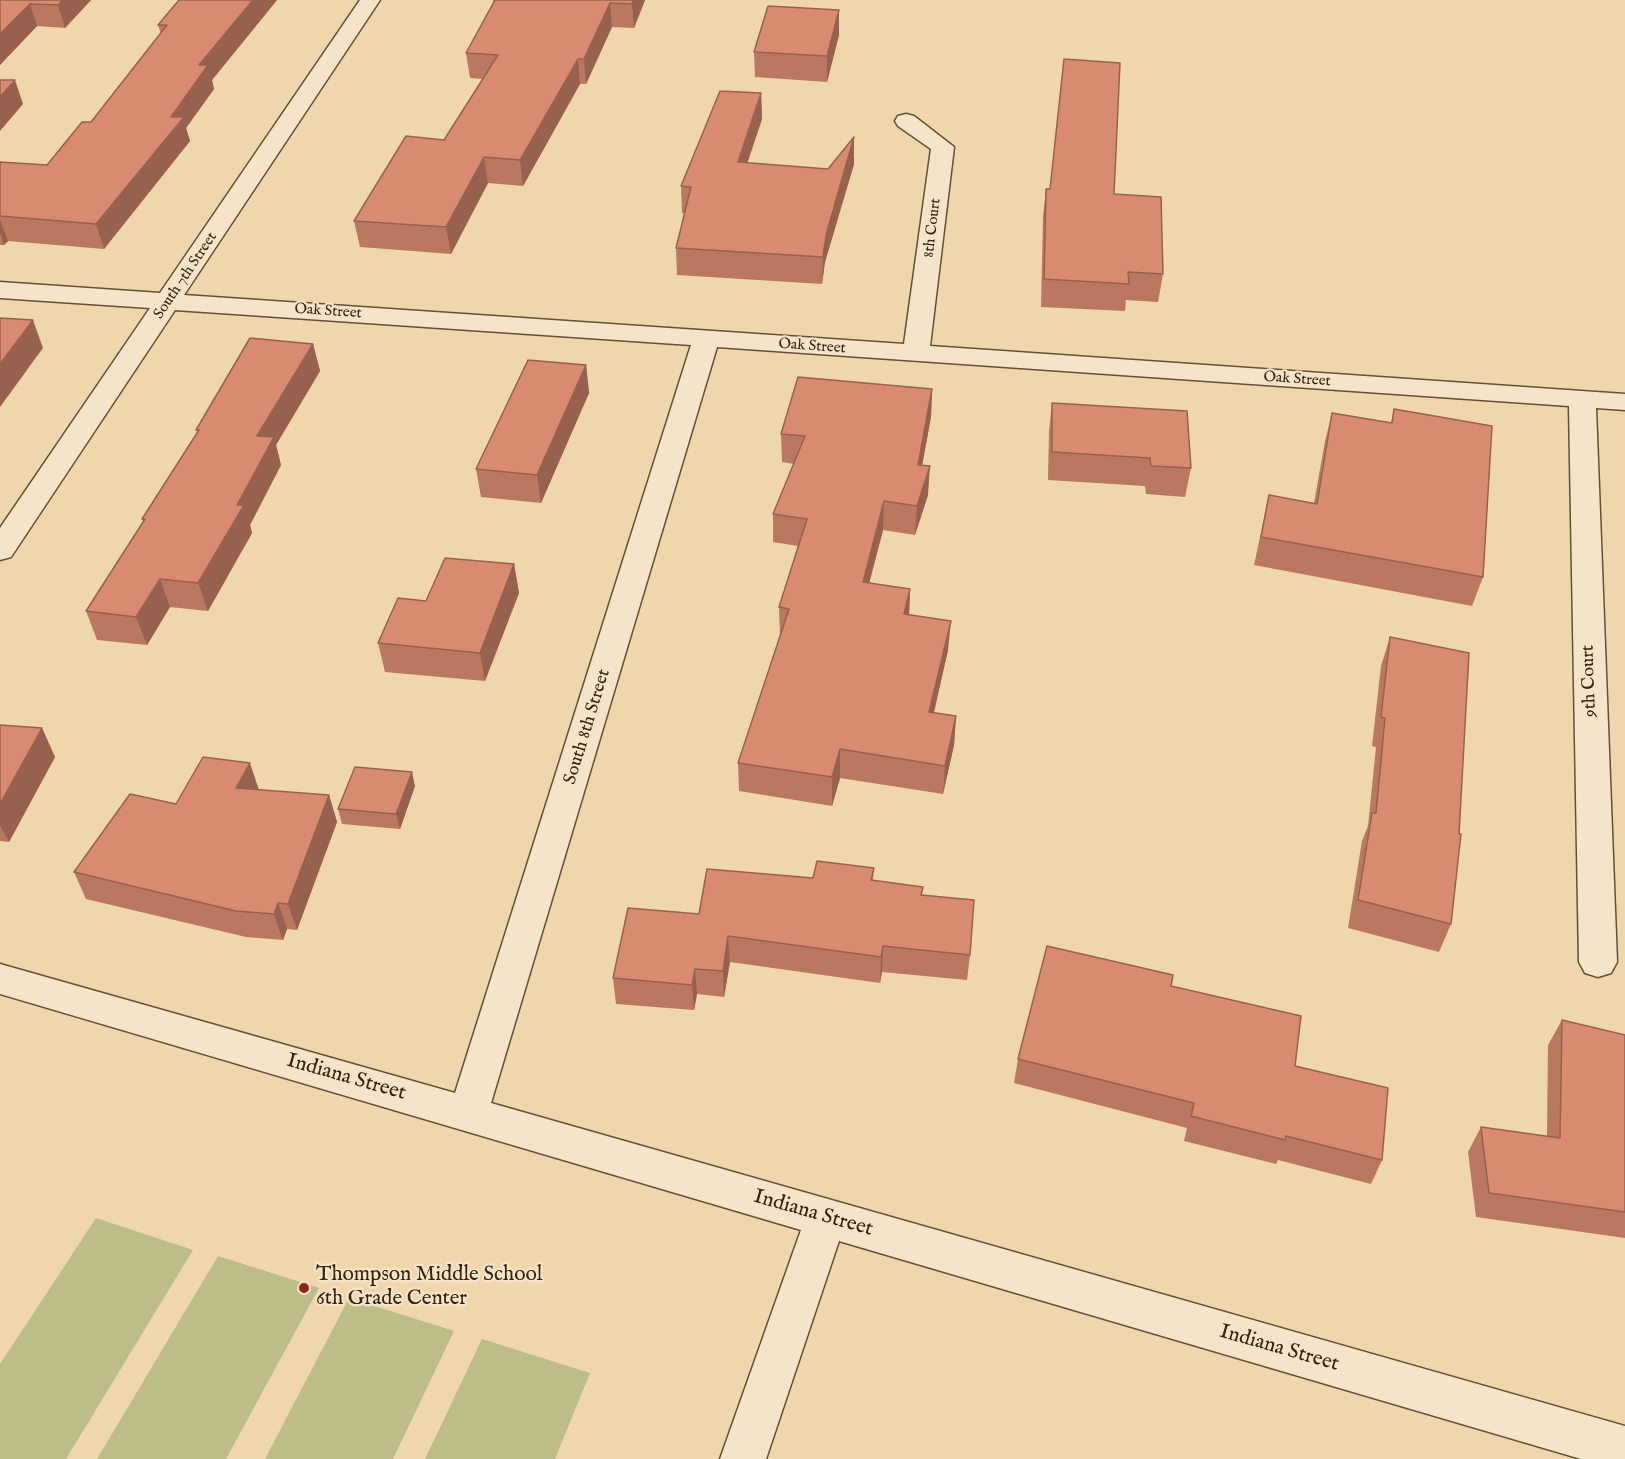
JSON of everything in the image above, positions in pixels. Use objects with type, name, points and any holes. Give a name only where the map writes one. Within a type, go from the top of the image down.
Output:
[{"type":"street","name":"South 7th Street","points":[[0,550],[370,0]]},
{"type":"street","name":"8th Court","points":[[906,121],[944,147],[916,355]]},
{"type":"street","name":"Oak Street","points":[[0,290],[170,300],[916,355],[1625,402]]},
{"type":"street","name":"South 8th Street","points":[[468,1114],[706,340]]},
{"type":"street","name":"9th Court","points":[[1582,399],[1598,962]]},
{"type":"street","name":"Indiana Street","points":[[0,979],[1625,1449]]},
{"type":"street","points":[[743,1459],[826,1218]]},
{"type":"green space","points":[[96,1218],[193,1250],[66,1459],[0,1459],[0,1364]]},
{"type":"green space","points":[[218,1256],[319,1288],[226,1459],[97,1459]]},
{"type":"green space","points":[[349,1298],[454,1331],[393,1459],[265,1459]]},
{"type":"green space","points":[[482,1339],[590,1373],[555,1459],[425,1459]]},
{"type":"building","points":[[0,0],[63,0],[58,5],[30,4],[0,34]]},
{"type":"building","points":[[179,0],[253,0],[199,65],[208,65],[171,117],[184,117],[96,224],[0,216],[0,162],[47,165],[82,122],[91,122],[167,25],[158,25]]},
{"type":"building","points":[[495,0],[633,0],[632,4],[610,3],[584,59],[578,59],[520,160],[484,157],[446,227],[354,221],[406,136],[444,140],[498,55],[466,53]]},
{"type":"building","points":[[768,6],[839,10],[827,56],[754,52]]},
{"type":"building","points":[[1064,59],[1120,63],[1114,194],[1161,197],[1163,274],[1128,272],[1129,284],[1044,279],[1046,189],[1050,189]]},
{"type":"building","points":[[0,80],[15,80],[0,97]]},
{"type":"building","points":[[720,91],[761,93],[738,162],[828,169],[854,137],[826,235],[823,257],[676,248],[691,187],[681,186]]},
{"type":"building","points":[[0,318],[33,320],[0,364]]},
{"type":"building","points":[[250,338],[313,344],[257,436],[274,437],[237,505],[244,505],[198,583],[160,579],[136,617],[86,611],[199,430],[196,430]]},
{"type":"building","points":[[528,360],[586,365],[537,475],[476,469]]},
{"type":"building","points":[[798,377],[932,389],[918,465],[930,466],[917,506],[884,501],[863,582],[910,589],[904,614],[951,621],[929,712],[956,716],[945,766],[840,749],[832,777],[738,763],[789,609],[779,607],[807,519],[773,514],[805,436],[781,434]]},
{"type":"building","points":[[1052,403],[1187,411],[1191,468],[1151,466],[1150,458],[1052,452]]},
{"type":"building","points":[[1394,409],[1492,426],[1483,577],[1261,537],[1269,495],[1317,504],[1332,413],[1392,423]]},
{"type":"building","points":[[445,558],[514,564],[480,653],[378,643],[398,598],[426,601]]},
{"type":"building","points":[[1390,637],[1469,653],[1459,834],[1461,834],[1451,924],[1358,900],[1372,813],[1376,813],[1385,718],[1381,717]]},
{"type":"building","points":[[0,725],[42,728],[0,804]]},
{"type":"building","points":[[203,757],[250,763],[236,788],[329,795],[288,904],[278,903],[274,914],[236,911],[74,872],[130,794],[176,804]]},
{"type":"building","points":[[355,767],[412,772],[396,814],[338,809]]},
{"type":"building","points":[[817,861],[874,868],[871,880],[923,887],[921,895],[974,900],[970,955],[883,946],[881,957],[728,936],[723,971],[695,969],[692,985],[613,978],[628,908],[699,914],[707,869],[813,878]]},
{"type":"building","points":[[1047,946],[1173,975],[1171,986],[1301,1016],[1295,1066],[1388,1088],[1382,1160],[1286,1136],[1285,1140],[1191,1116],[1194,1103],[1018,1059]]},
{"type":"building","points":[[1562,1020],[1625,1035],[1625,1212],[1489,1193],[1481,1127],[1560,1138]]},
{"type":"place","name":"Thompson Middle School 6th Grade Center","points":[[304,1288]]}]
